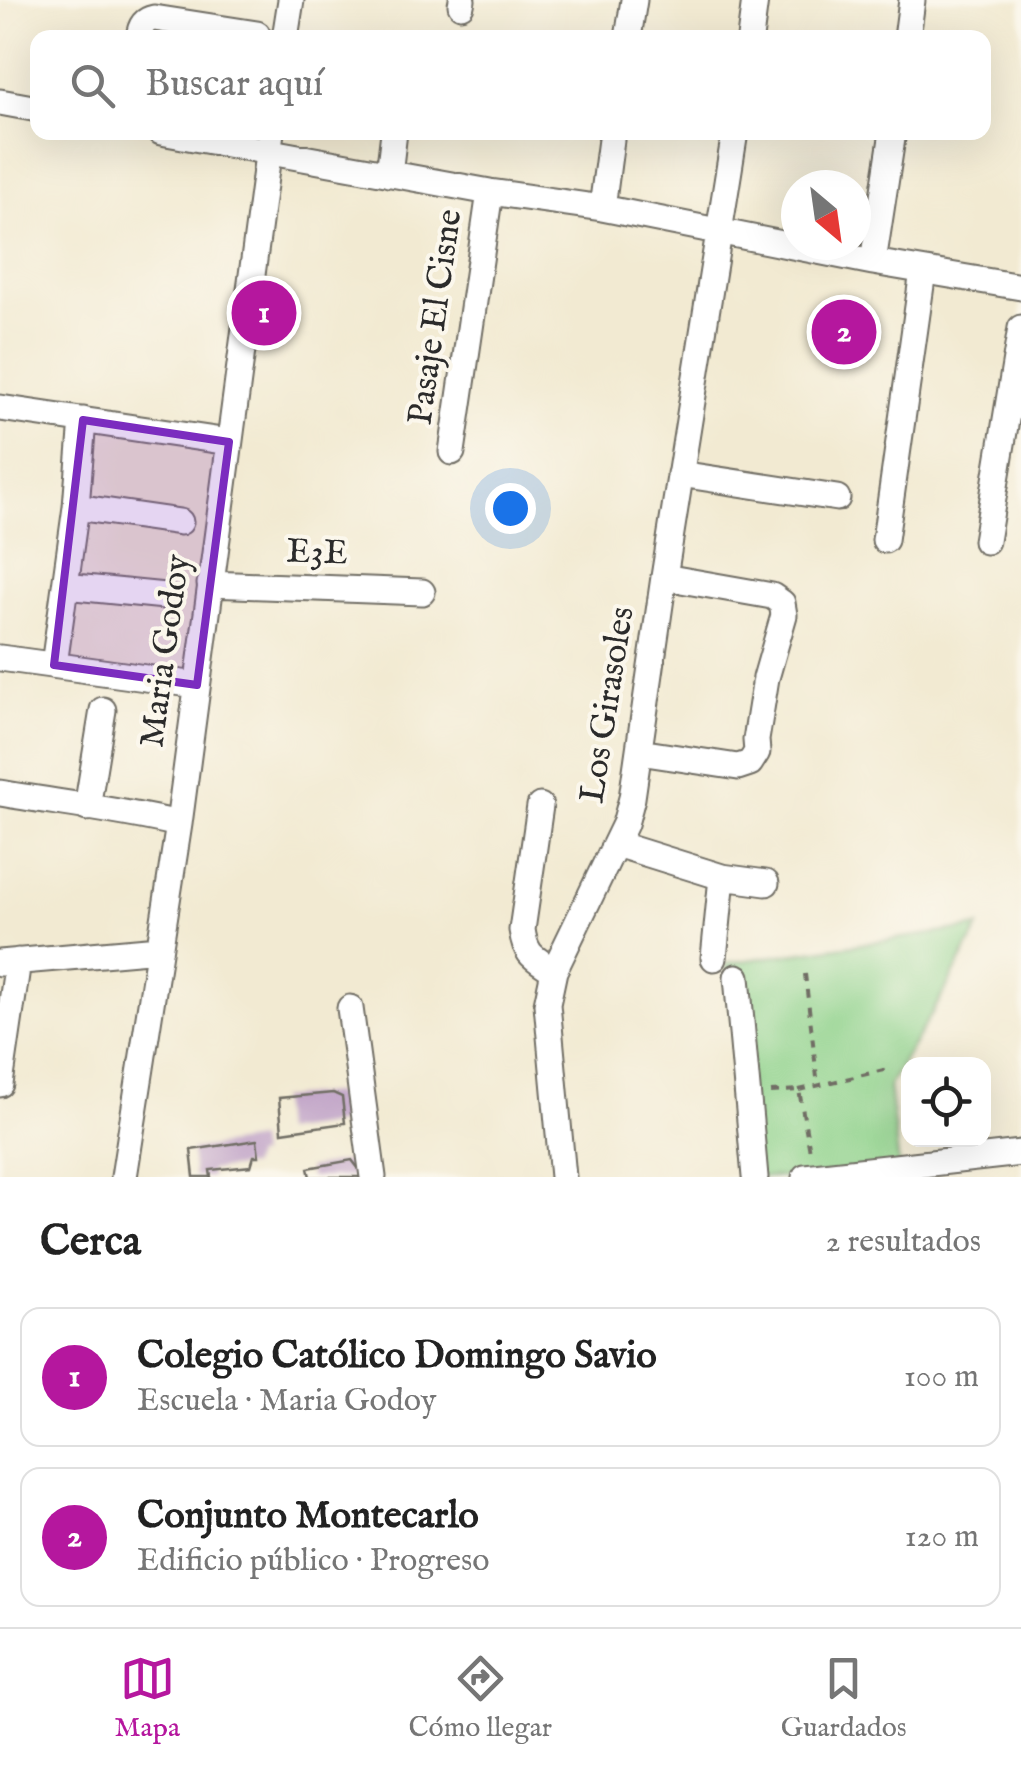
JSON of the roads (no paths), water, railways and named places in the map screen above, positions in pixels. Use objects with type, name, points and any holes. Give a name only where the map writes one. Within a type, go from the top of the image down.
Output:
[{"type":"street","points":[[286,30],[291,0]]},
{"type":"street","points":[[629,30],[634,0]]},
{"type":"street","points":[[751,30],[755,0]]},
{"type":"street","points":[[907,30],[912,0]]},
{"type":"street","points":[[141,30],[143,23],[154,18],[230,30]]},
{"type":"street","points":[[0,102],[30,108]]},
{"type":"street","points":[[240,140],[270,143],[389,174],[602,208],[1021,287]]},
{"type":"street","points":[[389,174],[393,140]]},
{"type":"street","points":[[602,208],[611,140]]},
{"type":"street","name":"Los Girasoles","points":[[563,1177],[547,1004],[554,971],[626,824],[734,140]]},
{"type":"street","points":[[874,262],[891,140]]},
{"type":"street","name":"Maria Godoy","points":[[124,1177],[178,824],[270,143]]},
{"type":"street","name":"Pasaje El Cisne","points":[[452,452],[490,192]]},
{"type":"street","points":[[885,540],[923,271]]},
{"type":"street","points":[[986,540],[1021,328]]},
{"type":"street","points":[[0,408],[230,442]]},
{"type":"street","points":[[54,665],[76,507],[83,420]]},
{"type":"street","points":[[680,474],[837,498]]},
{"type":"street","points":[[76,507],[180,522]]},
{"type":"street","points":[[639,752],[738,766],[750,763],[757,752],[766,678],[784,615],[782,603],[772,596],[664,577]]},
{"type":"street","name":"E3E","points":[[210,584],[422,592]]},
{"type":"street","points":[[65,586],[165,596]]},
{"type":"street","points":[[0,658],[197,685]]},
{"type":"street","points":[[87,808],[103,710]]},
{"type":"street","points":[[0,793],[178,824]]},
{"type":"street","points":[[540,806],[522,930],[525,949],[554,971]]},
{"type":"street","points":[[616,844],[722,877],[766,883]]},
{"type":"street","points":[[714,958],[722,877]]},
{"type":"street","points":[[0,1084],[9,962],[159,949]]},
{"type":"street","points":[[737,977],[756,1177]]},
{"type":"street","points":[[350,1008],[373,1177]]},
{"type":"street","points":[[805,1177],[1021,1153]]},
{"type":"place","name":"Colegio Católico Domingo Savio","points":[[264,313]]},
{"type":"place","name":"Conjunto Montecarlo","points":[[844,332]]}]
